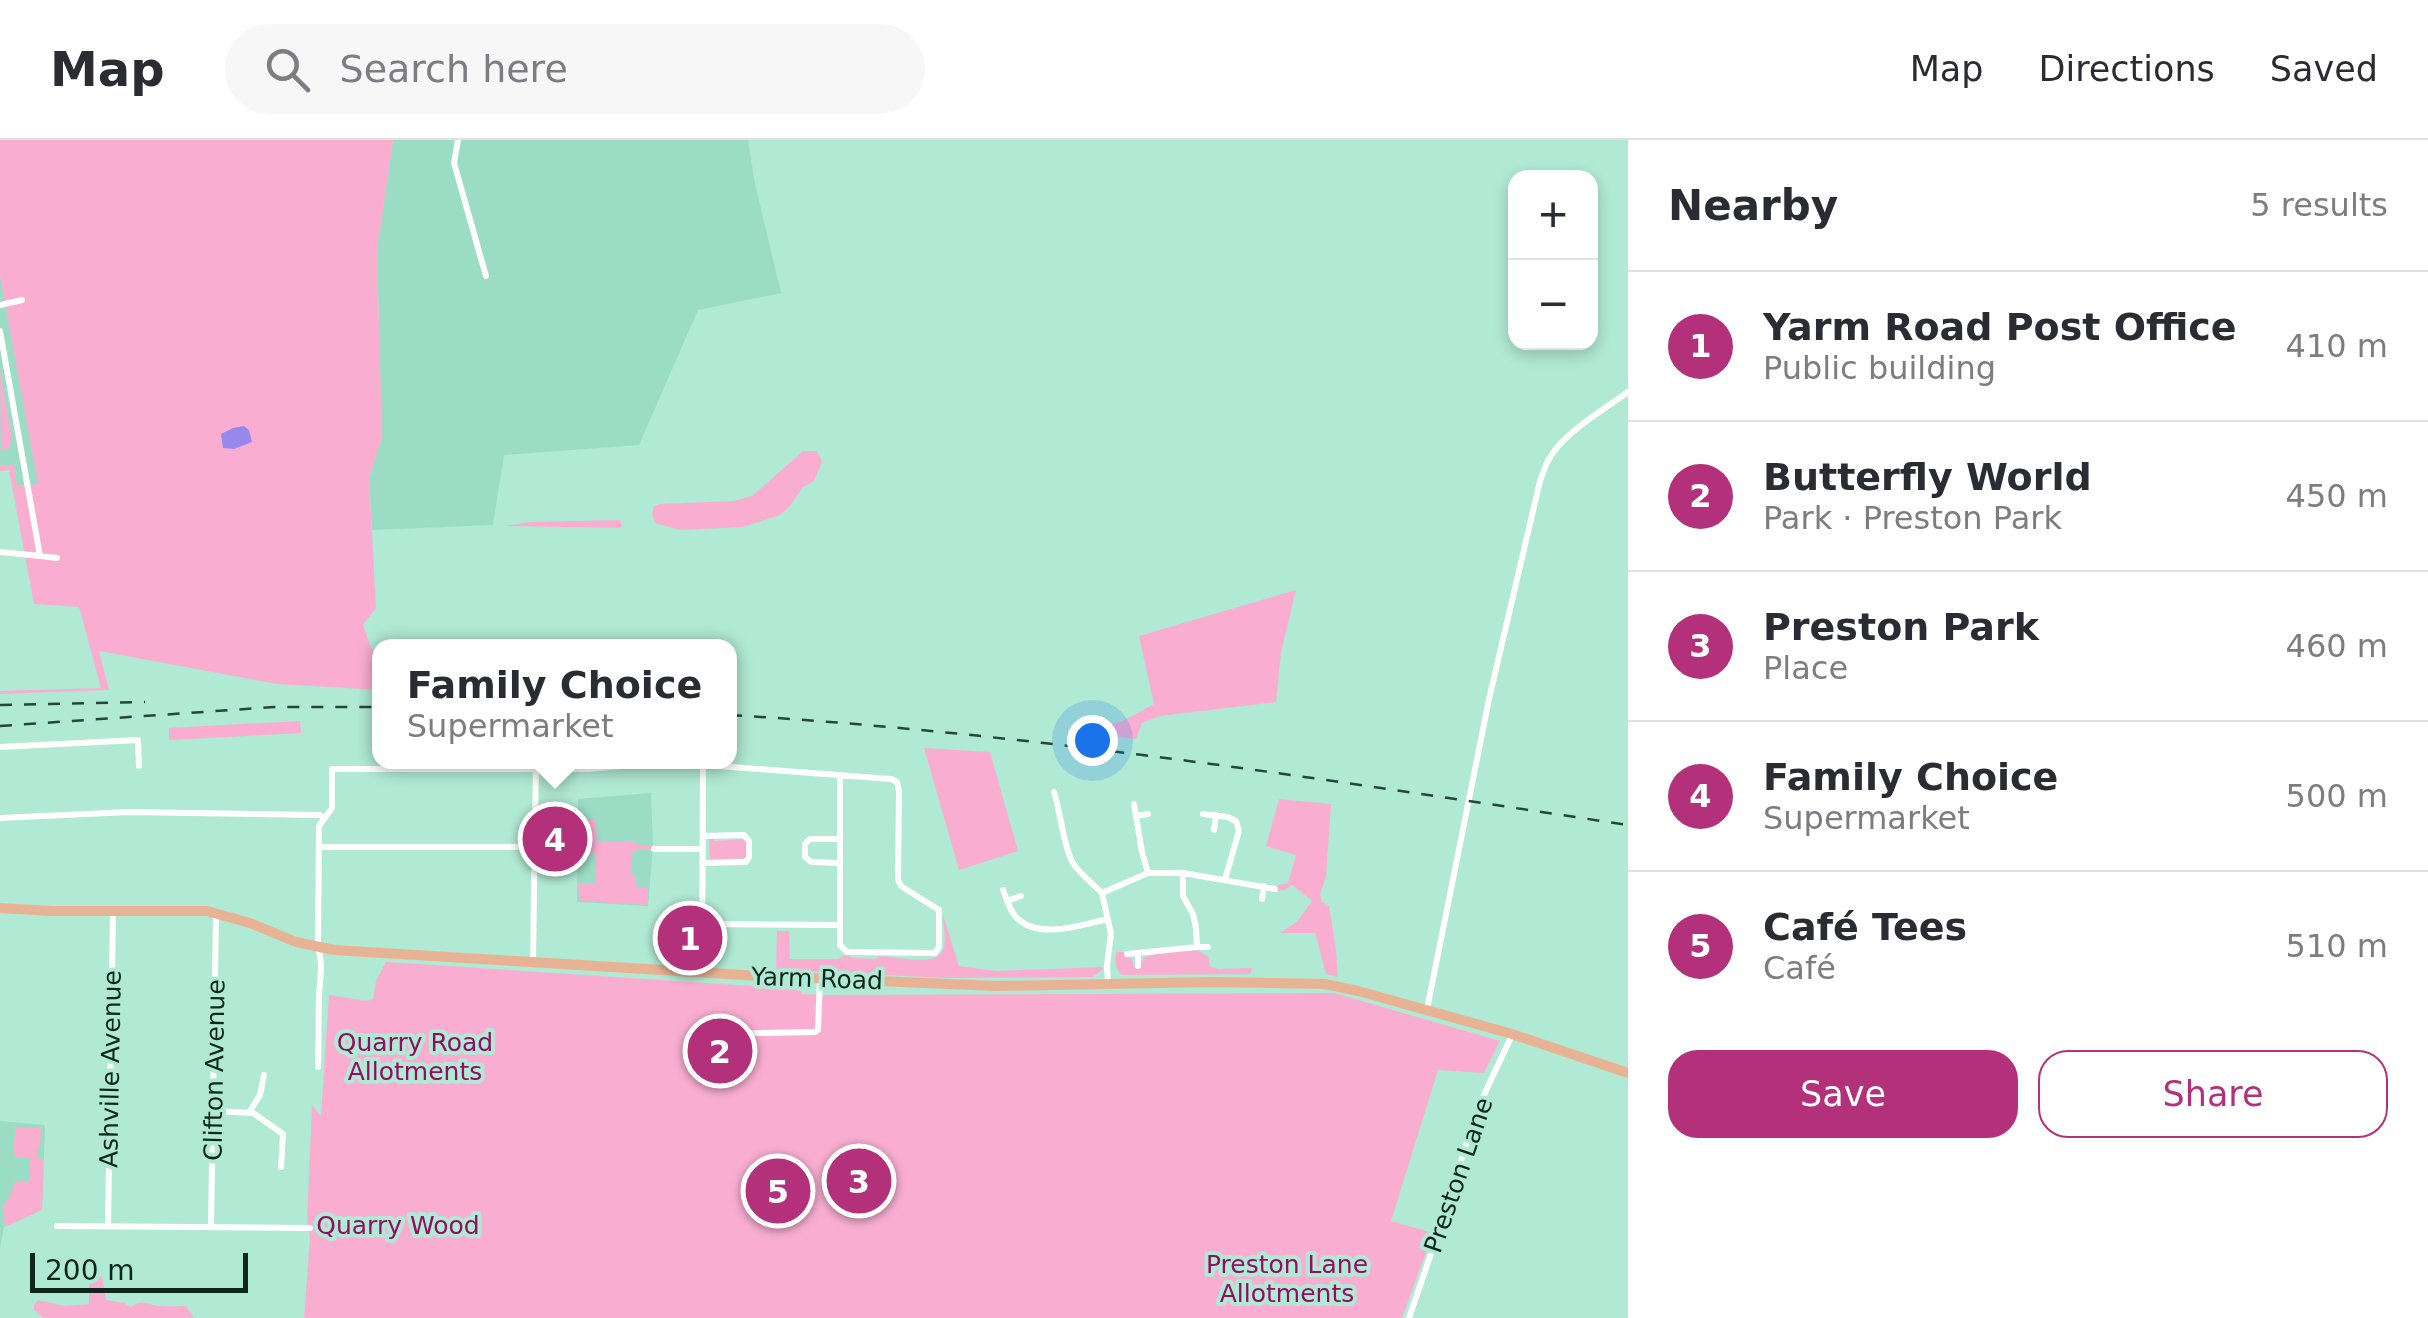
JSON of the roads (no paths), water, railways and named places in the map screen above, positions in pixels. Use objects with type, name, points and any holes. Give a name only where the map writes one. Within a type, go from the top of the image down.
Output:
[{"type":"main road","name":"Yarm Road","points":[[0,909],[216,913],[318,948],[533,963],[996,986],[1320,984],[1512,1034],[1628,1074]]},
{"type":"street","points":[[458,140],[454,163],[486,276]]},
{"type":"street","points":[[0,305],[22,300]]},
{"type":"street","points":[[0,331],[40,556]]},
{"type":"street","points":[[1426,1009],[1489,699],[1540,481],[1556,449],[1628,392]]},
{"type":"street","points":[[0,552],[57,558]]},
{"type":"street","points":[[0,747],[138,740],[139,766]]},
{"type":"street","points":[[737,767],[891,778],[897,782],[898,880],[901,886],[939,910],[938,950],[932,954],[847,952],[840,945],[840,775]]},
{"type":"street","points":[[318,1067],[319,826],[332,808],[332,769],[372,768]]},
{"type":"street","points":[[533,963],[536,769]]},
{"type":"street","points":[[702,769],[702,972]]},
{"type":"street","points":[[1054,792],[1073,864],[1102,893],[1111,934],[1108,985]]},
{"type":"street","points":[[1134,804],[1148,873]]},
{"type":"street","points":[[1050,812],[1060,810]]},
{"type":"street","points":[[0,818],[153,812],[324,818]]},
{"type":"street","points":[[1136,816],[1148,814]]},
{"type":"street","points":[[1202,814],[1236,821],[1239,831],[1225,879]]},
{"type":"street","points":[[1214,830],[1216,815]]},
{"type":"street","points":[[702,836],[744,835],[750,841],[746,862],[702,863]]},
{"type":"street","points":[[839,839],[810,839],[805,856],[811,862],[840,863]]},
{"type":"street","points":[[319,847],[576,848]]},
{"type":"street","points":[[654,849],[702,849]]},
{"type":"street","points":[[1102,893],[1148,873],[1182,873],[1275,888]]},
{"type":"street","points":[[1182,873],[1183,896],[1196,928],[1196,947]]},
{"type":"street","points":[[1262,899],[1264,886]]},
{"type":"street","points":[[1003,890],[1016,918],[1029,927],[1069,927],[1108,918]]},
{"type":"street","points":[[1007,902],[1022,896]]},
{"type":"street","name":"Ashville Avenue","points":[[108,1227],[112,911]]},
{"type":"street","name":"Clifton Avenue","points":[[211,1227],[216,913]]},
{"type":"street","points":[[701,924],[840,925]]},
{"type":"street","points":[[1127,954],[1208,947]]},
{"type":"street","points":[[1138,954],[1138,966]]},
{"type":"street","points":[[704,1034],[815,1032],[820,978]]},
{"type":"street","name":"Preston Lane","points":[[1409,1318],[1475,1114],[1512,1034]]},
{"type":"street","points":[[250,1112],[260,1096],[264,1075]]},
{"type":"street","points":[[213,1111],[250,1112],[283,1134],[281,1167]]},
{"type":"street","points":[[57,1226],[310,1228]]},
{"type":"railway","points":[[0,705],[145,702]]},
{"type":"railway","points":[[0,726],[274,707],[372,707]]},
{"type":"railway","points":[[737,715],[1068,746],[1628,825]]},
{"type":"place","name":"Family Choice","points":[[555,839]]},
{"type":"place","name":"Yarm Road Post Office","points":[[690,938]]},
{"type":"place","name":"Butterfly World","points":[[720,1051]]},
{"type":"place","name":"Preston Park","points":[[859,1181]]},
{"type":"place","name":"Café Tees","points":[[778,1191]]},
{"type":"park label","name":"Quarry Road Allotments","points":[[415,1056]]},
{"type":"park label","name":"Quarry Wood","points":[[398,1225]]},
{"type":"park label","name":"Preston Lane Allotments","points":[[1287,1278]]}]
